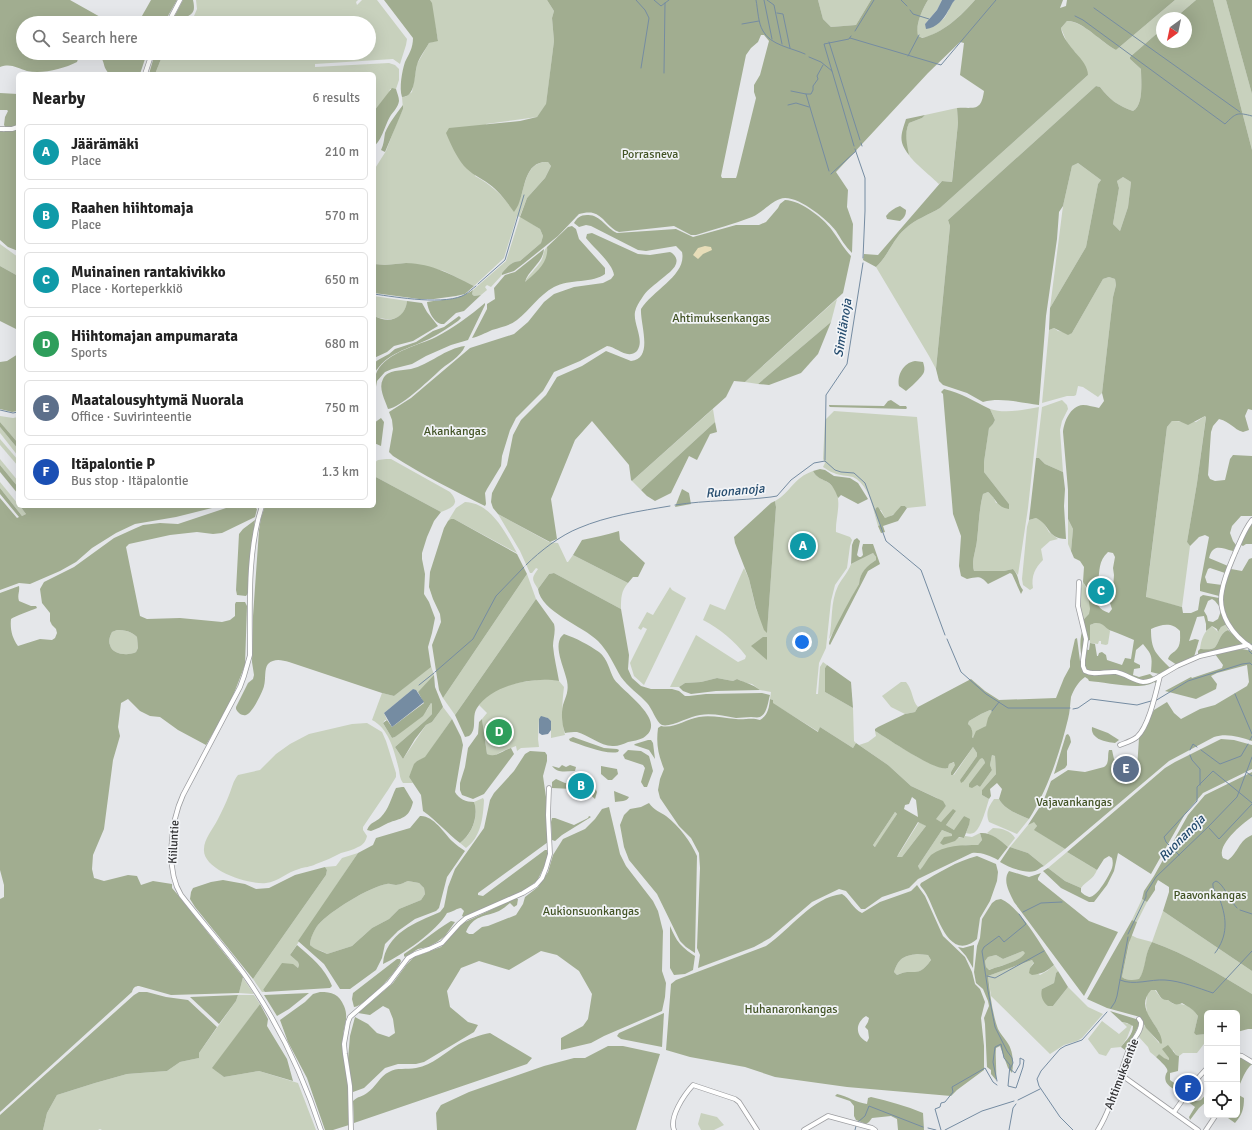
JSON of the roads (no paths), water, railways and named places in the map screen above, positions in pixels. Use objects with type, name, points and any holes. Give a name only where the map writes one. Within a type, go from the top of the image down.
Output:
[{"type":"street","points":[[172,16],[180,0]]},
{"type":"street","points":[[146,72],[150,60]]},
{"type":"street","points":[[0,129],[16,128]]},
{"type":"street","name":"Kiiluntie","points":[[261,508],[257,524],[252,559],[250,655],[244,676],[236,694],[177,809],[172,838],[174,880],[181,896],[235,962],[258,994],[275,1023],[304,1083],[321,1130]]},
{"type":"street","points":[[1252,520],[1244,533],[1230,567],[1222,590],[1221,599],[1222,610],[1227,622],[1234,633],[1252,648]]},
{"type":"street","points":[[1079,582],[1078,606],[1086,639],[1083,660],[1085,671],[1091,673],[1116,672],[1125,674],[1141,682],[1149,681],[1200,656],[1248,645]]},
{"type":"street","points":[[1120,745],[1135,738],[1141,732],[1152,706],[1160,676]]},
{"type":"street","points":[[351,1130],[350,1086],[344,1054],[344,1044],[349,1019],[389,983],[404,962],[411,956],[442,943],[466,918],[512,899],[536,885],[544,873],[550,854],[548,815],[549,788]]},
{"type":"street","name":"Ahtimuksentie","points":[[1098,1130],[1108,1111],[1131,1044],[1141,1026],[1142,1022],[1139,1019]]},
{"type":"street","points":[[1240,1056],[1252,1062]]},
{"type":"street","points":[[1174,1112],[1204,1072]]},
{"type":"street","points":[[1120,1074],[1198,1130]]},
{"type":"street","points":[[674,1130],[673,1122],[680,1102],[693,1085],[739,1102],[757,1130]]},
{"type":"street","points":[[804,1130],[828,1116],[873,1129]]},
{"type":"street","points":[[1206,1130],[1214,1118]]},
{"type":"water","points":[[942,0],[955,0],[939,23],[926,29],[925,24],[937,10]]},
{"type":"water","points":[[413,689],[416,690],[424,702],[392,727],[384,713]]},
{"type":"water","points":[[541,716],[548,718],[551,721],[551,730],[548,734],[542,735],[539,733],[539,719]]},
{"type":"waterway","points":[[636,0],[645,10],[649,18],[641,68]]},
{"type":"waterway","points":[[654,0],[661,6],[669,0]]},
{"type":"waterway","name":"Similänoja","points":[[756,0],[760,24],[766,36],[782,46],[805,54]]},
{"type":"waterway","points":[[764,0],[772,39]]},
{"type":"waterway","points":[[767,0],[774,5],[782,44]]},
{"type":"waterway","points":[[855,31],[874,0]]},
{"type":"waterway","points":[[901,0],[907,6]]},
{"type":"waterway","points":[[850,38],[941,65],[996,0]]},
{"type":"waterway","points":[[664,73],[665,3]]},
{"type":"waterway","points":[[1094,8],[1240,112]]},
{"type":"waterway","points":[[910,10],[913,14],[929,19]]},
{"type":"waterway","points":[[777,13],[783,14],[790,48]]},
{"type":"waterway","points":[[1075,16],[1083,20],[1225,124],[1237,114],[1252,116]]},
{"type":"waterway","points":[[742,24],[759,21]]},
{"type":"waterway","points":[[908,56],[919,35]]},
{"type":"waterway","points":[[832,71],[824,44],[849,39],[851,36]]},
{"type":"waterway","points":[[829,42],[860,140]]},
{"type":"waterway","name":"Similänoja","points":[[809,57],[821,62],[832,71],[854,146]]},
{"type":"waterway","points":[[791,91],[811,94],[813,86],[818,79],[817,76],[823,65]]},
{"type":"waterway","points":[[806,94],[829,171]]},
{"type":"waterway","points":[[788,105],[796,103],[809,107]]},
{"type":"waterway","name":"Similänoja","points":[[855,149],[865,178],[863,258]]},
{"type":"waterway","points":[[831,174],[856,151]]},
{"type":"waterway","points":[[478,284],[505,260],[524,195]]},
{"type":"waterway","name":"Similänoja","points":[[825,460],[826,395],[847,364],[863,263]]},
{"type":"waterway","points":[[376,294],[421,300],[447,299],[457,298],[466,294],[476,286]]},
{"type":"waterway","points":[[0,410],[16,412]]},
{"type":"waterway","name":"Ruonanoja","points":[[675,505],[777,496],[791,480],[814,463],[825,461],[835,470],[854,473],[865,483],[886,541],[921,570],[945,635]]},
{"type":"waterway","name":"Ruonanoja","points":[[526,565],[551,544],[579,528],[612,517],[670,506]]},
{"type":"waterway","name":"Ruonanoja","points":[[435,672],[473,639],[496,596],[524,567]]},
{"type":"waterway","name":"Ruonanoja","points":[[947,639],[961,672],[986,694],[1008,708],[1070,708]]},
{"type":"waterway","points":[[1249,649],[1252,654]]},
{"type":"waterway","name":"Ruonanoja","points":[[1155,701],[1188,681],[1242,664],[1250,663],[1252,665]]},
{"type":"waterway","name":"Ruonanoja","points":[[419,685],[434,673]]},
{"type":"waterway","points":[[1235,694],[1252,734]]},
{"type":"waterway","name":"Ruonanoja","points":[[1073,709],[1078,708],[1091,699],[1137,705],[1151,701]]},
{"type":"waterway","points":[[992,711],[999,702]]},
{"type":"waterway","points":[[1250,740],[1252,736]]},
{"type":"waterway","points":[[1190,750],[1193,744],[1197,747]]},
{"type":"waterway","points":[[1201,750],[1220,764],[1241,756],[1248,744]]},
{"type":"waterway","points":[[1190,755],[1192,760],[1200,769],[1200,785]]},
{"type":"waterway","name":"Ruonanoja","points":[[1128,934],[1146,897],[1146,893],[1156,877],[1237,797],[1252,757]]},
{"type":"waterway","points":[[1179,855],[1166,842],[1164,837],[1197,801],[1197,787],[1213,771],[1252,803]]},
{"type":"waterway","name":"Ruonanoja","points":[[1246,772],[1252,776]]},
{"type":"waterway","points":[[1209,828],[1219,839],[1252,804]]},
{"type":"waterway","points":[[1215,953],[1224,934],[1225,921],[1220,900],[1214,889],[1213,883],[1216,881],[1219,882],[1237,908]]},
{"type":"waterway","points":[[1023,912],[1041,903],[1062,902]]},
{"type":"waterway","points":[[1240,910],[1252,914]]},
{"type":"waterway","points":[[997,1081],[993,1062],[995,1047],[1001,1044],[1004,1058],[1010,1065],[1008,1086],[1016,1088],[1024,1060],[1020,1058],[1020,1064],[1015,1073],[1010,1069],[1013,1063],[1012,1058],[995,1027],[982,951],[984,947],[999,936],[1004,942],[1026,924],[1019,914]]},
{"type":"waterway","name":"Ruonanoja","points":[[1111,1008],[1117,996],[1128,937]]},
{"type":"waterway","points":[[987,976],[995,978],[1044,951]]},
{"type":"waterway","points":[[1120,980],[1125,982],[1159,980],[1171,981],[1213,993],[1252,951]]},
{"type":"waterway","name":"Ruonanoja","points":[[1073,1130],[1060,1117],[1039,1086],[1037,1079],[1041,1071],[1060,1049],[1082,1040],[1107,1012]]},
{"type":"waterway","points":[[941,1130],[935,1109],[940,1107],[941,1103],[945,1102],[953,1092],[952,1087],[985,1068],[993,1082],[997,1085]]},
{"type":"waterway","points":[[1018,1100],[1040,1089]]},
{"type":"waterway","points":[[945,1130],[982,1111],[1014,1101]]},
{"type":"waterway","points":[[1009,1130],[1013,1108],[1016,1104]]},
{"type":"waterway","points":[[858,1122],[865,1116],[869,1106],[923,1127]]},
{"type":"waterway","points":[[855,1130],[856,1126]]},
{"type":"waterway","points":[[928,1128],[936,1130]]},
{"type":"place","name":"Jäärämäki","points":[[803,546]]},
{"type":"place","name":"Muinainen rantakivikko","points":[[1101,591]]},
{"type":"place","name":"Hiihtomajan ampumarata","points":[[499,732]]},
{"type":"place","name":"Maatalousyhtymä Nuorala","points":[[1126,769]]},
{"type":"place","name":"Raahen hiihtomaja","points":[[581,786]]},
{"type":"place","name":"Itäpalontie P","points":[[1188,1088]]},
{"type":"park label","name":"Porrasneva","points":[[650,154]]},
{"type":"park label","name":"Ahtimuksenkangas","points":[[721,318]]},
{"type":"park label","name":"Akankangas","points":[[455,431]]},
{"type":"park label","name":"Vajavankangas","points":[[1074,802]]},
{"type":"park label","name":"Paavonkangas","points":[[1210,895]]},
{"type":"park label","name":"Aukionsuonkangas","points":[[591,911]]},
{"type":"park label","name":"Huhanaronkangas","points":[[791,1009]]}]
